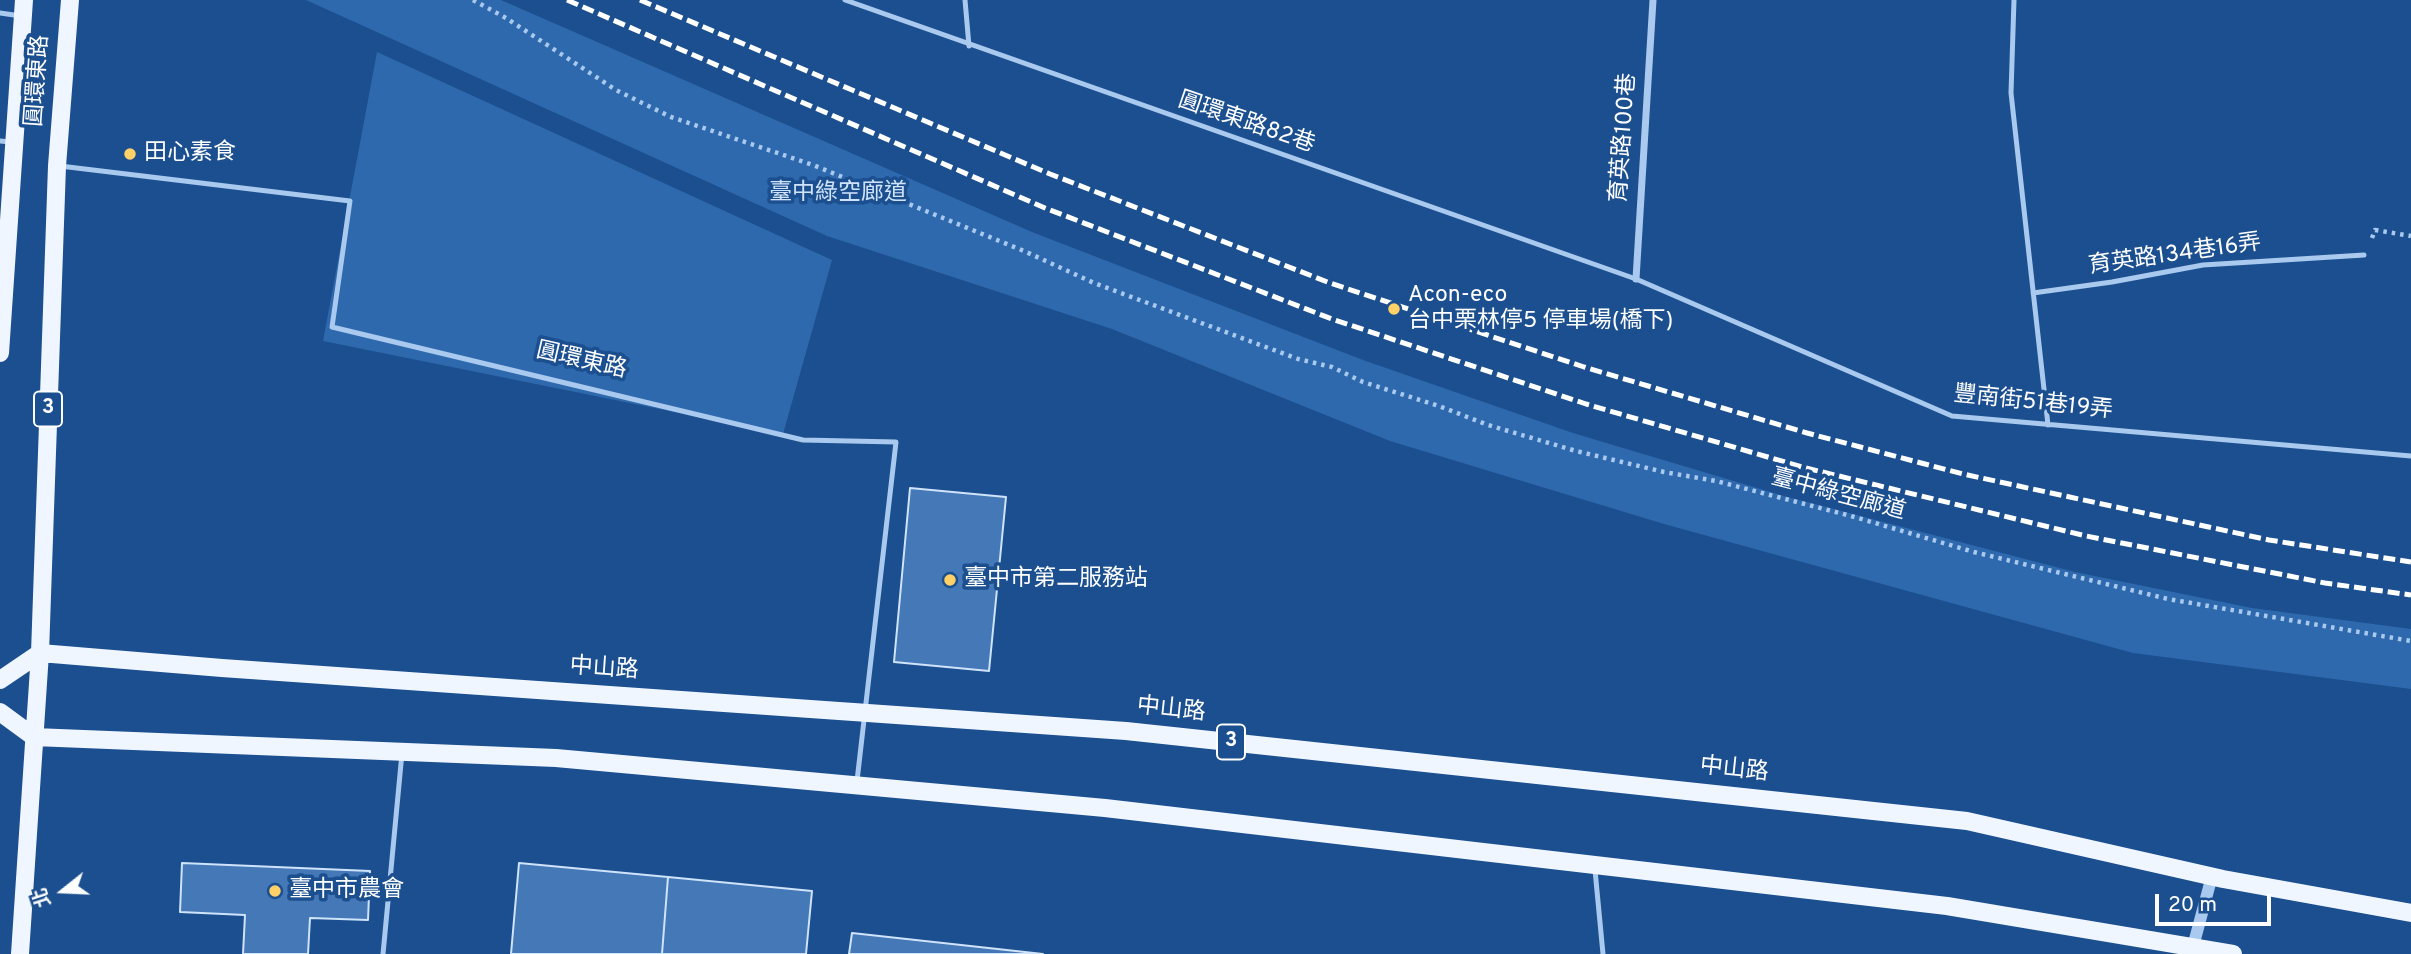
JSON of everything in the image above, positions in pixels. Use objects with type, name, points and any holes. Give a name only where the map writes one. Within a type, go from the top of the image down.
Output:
[{"type":"main road","name":"圓環東路","points":[[20,954],[40,653],[57,166],[70,0]]},
{"type":"main road","name":"圓環東路","points":[[0,353],[7,142],[23,8]]},
{"type":"main road","points":[[0,680],[40,653]]},
{"type":"main road","name":"中山路","points":[[40,653],[1126,731],[1967,821],[2212,876],[2411,913]]},
{"type":"main road","points":[[0,712],[34,737],[556,758],[1105,808],[1947,906],[2192,950],[2233,954]]},
{"type":"street","name":"育英路100巷","points":[[1636,279],[1653,0]]},
{"type":"street","points":[[2192,950],[2212,876]]},
{"type":"lane","name":"圓環東路82巷","points":[[845,0],[969,46],[1636,279]]},
{"type":"lane","points":[[965,0],[969,46]]},
{"type":"lane","points":[[2014,0],[2011,93],[2048,425]]},
{"type":"lane","points":[[0,13],[23,8]]},
{"type":"lane","name":"圓環東路","points":[[57,166],[350,201],[332,327],[803,440],[896,442],[857,785]]},
{"type":"lane","name":"育英路134巷16弄","points":[[2034,293],[2203,265],[2364,255]]},
{"type":"lane","name":"豐南街51巷19弄","points":[[1636,279],[1952,416],[2411,456]]},
{"type":"lane","points":[[383,954],[402,750]]},
{"type":"lane","points":[[1594,867],[1603,954]]},
{"type":"path","name":"臺中綠空廊道","points":[[473,0],[506,18],[616,90],[671,117],[813,165],[1024,251],[1094,283],[1266,348],[1332,367],[1363,382],[1488,425],[1576,452],[1716,481],[1876,522],[1974,552],[2168,599],[2411,641]]},
{"type":"path","points":[[2364,255],[2375,230],[2411,236]]},
{"type":"green space","name":"臺中綠空廊道","points":[[306,0],[501,0],[1032,232],[1363,360],[1573,433],[1784,496],[2075,572],[2252,608],[2411,629],[2411,689],[2133,653],[1664,524],[1390,441],[1112,329],[827,236]]},
{"type":"green space","points":[[377,52],[832,260],[783,434],[323,341]]},
{"type":"building","name":"臺中市第二服務站","points":[[910,488],[1006,497],[989,671],[894,662]]},
{"type":"building","name":"臺中市農會","points":[[182,863],[370,871],[368,920],[310,918],[308,954],[243,954],[245,915],[180,912]]},
{"type":"building","points":[[519,863],[668,877],[662,954],[511,954]]},
{"type":"building","points":[[668,877],[812,891],[806,954],[662,954]]},
{"type":"building","points":[[852,933],[1043,954],[849,954]]},
{"type":"railway","points":[[567,0],[1045,208],[1332,319],[1586,404],[1802,467],[2086,536],[2325,583],[2411,595]]},
{"type":"railway","points":[[640,0],[1050,174],[1330,283],[1584,367],[1807,433],[1963,474],[2269,540],[2411,562]]},
{"type":"place","name":"田心素食","points":[[130,154]]},
{"type":"place","name":"Acon-eco 台中栗林停5 停車場(橋下)","points":[[1394,309]]},
{"type":"place","name":"臺中市第二服務站","points":[[950,580]]},
{"type":"place","name":"臺中市農會","points":[[275,891]]}]
